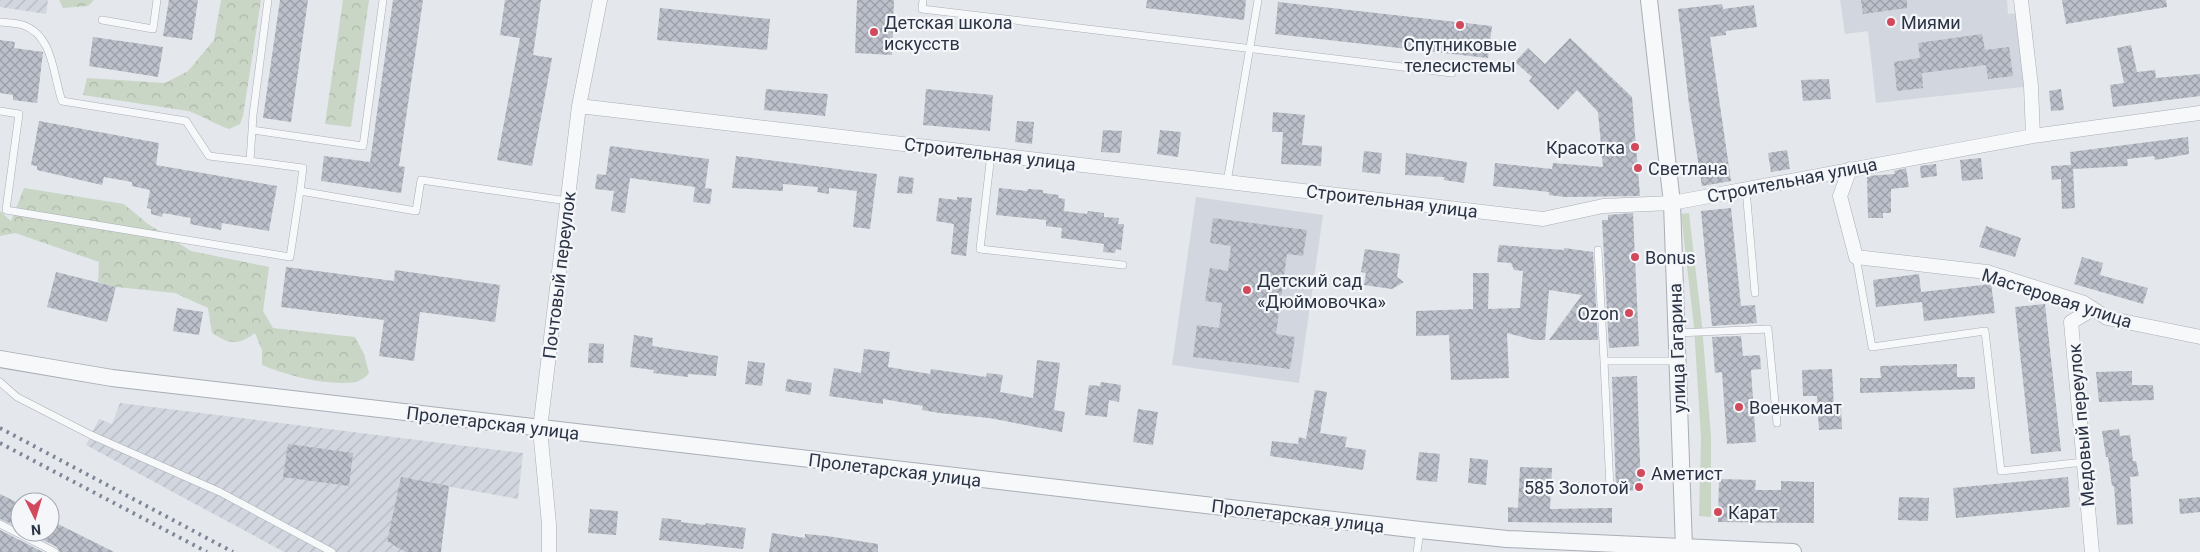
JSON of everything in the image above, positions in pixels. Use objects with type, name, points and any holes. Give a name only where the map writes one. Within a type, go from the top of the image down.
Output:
[{"type":"street","name":"Почтовый переулок","points":[[549,552],[549,524],[540,429],[579,106],[600,0]]},
{"type":"street","name":"улица Гагарина","points":[[1649,0],[1672,203],[1684,550]]},
{"type":"street","points":[[2021,0],[2033,136]]},
{"type":"street","name":"Строительная улица","points":[[579,106],[1543,219],[1603,206],[1672,203],[2033,136],[2200,113]]},
{"type":"street","points":[[1850,169],[1840,196],[1856,257]]},
{"type":"street","name":"Мастеровая улица","points":[[1856,257],[1987,272],[2084,303],[2107,318],[2200,337]]},
{"type":"street","name":"Медовый переулок","points":[[2092,552],[2071,322],[2093,309]]},
{"type":"street","name":"Пролетарская улица","points":[[0,359],[10,363],[112,378],[1534,543],[1684,550],[1793,552]]},
{"type":"lane","points":[[102,20],[153,28],[157,0]]},
{"type":"lane","points":[[250,161],[268,0]]},
{"type":"lane","points":[[252,130],[363,146],[383,0]]},
{"type":"lane","points":[[923,0],[922,9],[1452,73]]},
{"type":"lane","points":[[1228,182],[1258,0]]},
{"type":"lane","points":[[0,22],[24,26],[45,44],[53,61],[55,81],[62,101],[186,121],[209,156],[303,168],[290,257],[6,210],[19,114],[0,111]]},
{"type":"lane","points":[[991,154],[980,249],[1123,265]]},
{"type":"lane","points":[[300,192],[416,211],[421,180],[568,202]]},
{"type":"lane","points":[[1746,189],[1755,293]]},
{"type":"lane","points":[[1598,250],[1610,488]]},
{"type":"lane","points":[[1856,257],[1872,347],[1985,331],[2001,471],[2084,462]]},
{"type":"lane","points":[[1676,333],[1768,329],[1777,423]]},
{"type":"lane","points":[[1604,361],[1678,361]]},
{"type":"lane","points":[[0,382],[17,397],[91,435],[220,492],[332,552]]},
{"type":"lane","points":[[0,524],[55,552]]},
{"type":"lane","points":[[1417,552],[1420,530]]},
{"type":"shaded area","points":[[0,0],[48,0],[46,14],[0,7]]},
{"type":"shaded area","points":[[1840,0],[2007,0],[2008,14],[2022,13],[2031,86],[1876,103],[1868,31],[1845,34]]},
{"type":"shaded area","name":"Детский сад «Дюймовочка»","points":[[1196,197],[1323,215],[1299,383],[1172,365]]},
{"type":"shaded area","points":[[120,403],[523,453],[518,499],[401,478],[387,541],[405,552],[284,552],[86,445],[99,419],[112,424]]},
{"type":"green space","points":[[59,0],[94,0],[88,6],[63,8]]},
{"type":"green space","points":[[221,0],[261,0],[243,116],[240,124],[229,129],[188,111],[83,95],[87,78],[165,83],[188,71],[214,40]]},
{"type":"green space","points":[[343,0],[369,0],[351,127],[325,124]]},
{"type":"green space","points":[[24,188],[124,204],[148,224],[191,251],[269,267],[263,311],[273,328],[355,337],[364,354],[369,373],[362,380],[356,382],[332,383],[296,376],[262,365],[262,350],[255,333],[243,340],[233,342],[212,333],[208,308],[175,293],[116,287],[98,282],[99,262],[15,233],[0,236],[0,211],[11,221]]},
{"type":"green space","points":[[1689,213],[1702,325],[1711,437],[1711,517],[1699,516],[1701,438],[1694,327],[1681,214]]},
{"type":"building","points":[[169,0],[198,0],[192,40],[163,36]]},
{"type":"building","points":[[280,0],[308,0],[291,122],[263,118]]},
{"type":"building","points":[[393,0],[423,0],[399,166],[405,167],[401,193],[321,181],[324,156],[370,162]]},
{"type":"building","points":[[505,0],[541,0],[533,55],[552,58],[532,166],[497,160],[520,38],[500,35]]},
{"type":"building","name":"Детская школа искусств","points":[[857,0],[894,0],[892,55],[855,53]]},
{"type":"building","points":[[1147,0],[1246,0],[1244,20],[1146,8]]},
{"type":"building","points":[[1861,0],[1907,0],[1907,8],[1863,14]]},
{"type":"building","points":[[2062,0],[2166,0],[2167,7],[2066,24]]},
{"type":"building","points":[[1278,2],[1492,26],[1488,58],[1275,34]]},
{"type":"building","points":[[1722,4],[1723,9],[1754,5],[1757,27],[1726,31],[1726,35],[1710,37],[1731,181],[1702,186],[1689,104],[1678,9]]},
{"type":"building","points":[[660,8],[770,19],[767,50],[657,40]]},
{"type":"building","points":[[1982,34],[1985,50],[2009,47],[2013,76],[1988,79],[1986,65],[1922,73],[1923,88],[1897,91],[1894,62],[1920,58],[1918,43]]},
{"type":"building","points":[[93,37],[163,47],[158,77],[89,66]]},
{"type":"building","points":[[1570,38],[1632,97],[1640,196],[1565,197],[1549,195],[1549,192],[1493,186],[1495,163],[1552,169],[1553,163],[1603,167],[1598,112],[1577,90],[1558,110],[1529,81],[1532,77],[1515,62],[1528,48],[1545,64]]},
{"type":"building","points":[[0,40],[15,42],[14,48],[43,52],[37,103],[13,100],[13,95],[0,93]]},
{"type":"building","points":[[2131,45],[2137,72],[2155,70],[2156,78],[2200,74],[2200,96],[2113,107],[2110,85],[2124,83],[2117,48]]},
{"type":"building","points":[[1829,79],[1831,99],[1803,101],[1801,80]]},
{"type":"building","points":[[766,89],[828,94],[825,116],[764,110]]},
{"type":"building","points":[[926,89],[993,95],[990,131],[923,125]]},
{"type":"building","points":[[2061,89],[2064,110],[2051,111],[2049,91]]},
{"type":"building","points":[[1273,112],[1305,115],[1302,145],[1322,146],[1321,166],[1281,164],[1283,132],[1272,132]]},
{"type":"building","points":[[39,121],[159,143],[156,165],[277,186],[269,231],[222,223],[221,230],[190,224],[191,218],[163,213],[162,217],[151,214],[151,209],[147,208],[150,190],[132,186],[132,182],[104,177],[102,185],[37,170],[37,166],[31,165]]},
{"type":"building","points":[[1017,121],[1034,122],[1032,144],[1015,142]]},
{"type":"building","points":[[1103,130],[1122,131],[1120,153],[1101,152]]},
{"type":"building","points":[[1160,130],[1181,132],[1178,157],[1157,154]]},
{"type":"building","points":[[2188,137],[2189,154],[2155,160],[2154,156],[2127,159],[2128,166],[2073,169],[2075,208],[2062,209],[2061,179],[2052,180],[2051,166],[2071,165],[2070,152]]},
{"type":"building","points":[[610,146],[709,159],[705,188],[712,189],[710,204],[693,202],[695,187],[630,178],[625,213],[611,211],[614,191],[595,189],[597,174],[606,175]]},
{"type":"building","points":[[1787,150],[1790,169],[1771,172],[1768,153]]},
{"type":"building","points":[[1364,151],[1382,153],[1380,174],[1362,172]]},
{"type":"building","points":[[1406,153],[1467,162],[1464,183],[1444,180],[1444,177],[1405,175]]},
{"type":"building","points":[[736,156],[877,174],[870,229],[853,227],[857,191],[829,188],[829,194],[817,192],[818,187],[783,184],[783,191],[732,188]]},
{"type":"building","points":[[1981,158],[1983,179],[1962,181],[1960,160]]},
{"type":"building","points":[[1936,164],[1937,176],[1921,178],[1920,166]]},
{"type":"building","points":[[1906,168],[1909,187],[1891,189],[1891,213],[1883,213],[1883,218],[1868,218],[1867,176],[1895,174],[1894,171]]},
{"type":"building","points":[[899,176],[914,178],[912,194],[897,193]]},
{"type":"building","points":[[999,188],[1027,191],[1028,189],[1043,190],[1043,193],[1059,195],[1058,198],[1065,199],[1064,211],[1087,214],[1088,211],[1104,213],[1104,217],[1119,218],[1118,224],[1124,224],[1121,250],[1116,249],[1115,253],[1103,252],[1104,244],[1061,238],[1062,228],[1046,226],[1046,220],[996,215]]},
{"type":"building","points":[[957,197],[972,198],[966,256],[951,254],[954,224],[936,221],[939,198],[957,200]]},
{"type":"building","points":[[1731,208],[1741,306],[1755,305],[1757,323],[1712,326],[1701,211]]},
{"type":"building","points":[[1633,213],[1639,346],[1609,348],[1602,220],[1608,220],[1608,215]]},
{"type":"building","points":[[1213,218],[1307,230],[1303,256],[1287,254],[1276,334],[1295,337],[1290,369],[1193,357],[1197,325],[1219,328],[1222,303],[1205,301],[1210,268],[1228,271],[1231,246],[1210,243]]},
{"type":"building","points":[[1986,226],[2021,238],[2015,257],[1979,247]]},
{"type":"building","points":[[1499,245],[1564,250],[1564,248],[1593,252],[1598,340],[1549,340],[1582,295],[1549,290],[1545,340],[1534,340],[1507,333],[1509,378],[1451,380],[1449,335],[1416,336],[1416,311],[1473,309],[1473,273],[1489,273],[1488,309],[1520,308],[1523,271],[1514,270],[1511,263],[1497,262]]},
{"type":"building","points":[[1365,249],[1400,254],[1397,277],[1404,282],[1392,289],[1364,285],[1366,273],[1361,272]]},
{"type":"building","points":[[2082,257],[2103,263],[2100,275],[2148,288],[2143,304],[2074,284]]},
{"type":"building","points":[[286,267],[394,281],[395,270],[500,285],[495,322],[420,312],[414,361],[379,356],[384,320],[281,307]]},
{"type":"building","points":[[56,272],[116,287],[107,322],[47,307]]},
{"type":"building","points":[[1919,274],[1921,292],[1991,284],[1995,313],[1924,321],[1922,302],[1876,307],[1873,280]]},
{"type":"building","points":[[2045,304],[2061,451],[2031,454],[2015,307]]},
{"type":"building","points":[[177,308],[203,312],[199,335],[173,331]]},
{"type":"building","points":[[634,335],[653,338],[652,346],[718,356],[716,376],[688,374],[688,377],[653,373],[654,370],[630,367]]},
{"type":"building","name":"Военкомат","points":[[1741,336],[1743,356],[1760,355],[1761,369],[1751,370],[1756,442],[1727,444],[1722,372],[1715,373],[1712,337]]},
{"type":"building","points":[[589,343],[604,344],[603,363],[588,363]]},
{"type":"building","points":[[864,349],[890,352],[888,367],[930,374],[931,369],[986,377],[987,373],[1003,375],[1000,392],[1033,398],[1037,360],[1060,363],[1054,410],[1065,412],[1062,432],[989,418],[922,410],[923,406],[883,399],[883,404],[829,396],[834,368],[861,373]]},
{"type":"building","points":[[748,361],[765,363],[762,386],[745,384]]},
{"type":"building","points":[[1957,364],[1957,377],[1975,377],[1975,389],[1860,393],[1860,378],[1881,378],[1880,366]]},
{"type":"building","points":[[1832,369],[1834,408],[1841,408],[1842,429],[1819,430],[1817,396],[1803,396],[1802,370]]},
{"type":"building","points":[[2132,371],[2132,385],[2153,385],[2154,400],[2099,402],[2096,372]]},
{"type":"building","points":[[1637,376],[1641,490],[1616,491],[1612,377]]},
{"type":"building","points":[[787,379],[812,383],[810,395],[785,391]]},
{"type":"building","points":[[1101,382],[1121,385],[1119,402],[1109,400],[1107,417],[1085,415],[1089,385],[1100,386]]},
{"type":"building","points":[[1315,390],[1327,392],[1320,433],[1347,437],[1345,447],[1366,450],[1363,470],[1270,456],[1272,441],[1298,444],[1299,437],[1306,439]]},
{"type":"building","points":[[1138,409],[1158,412],[1153,445],[1133,442]]},
{"type":"building","points":[[2119,429],[2120,436],[2130,435],[2133,461],[2136,461],[2139,476],[2130,477],[2133,524],[2117,525],[2114,486],[2112,486],[2102,431]]},
{"type":"building","points":[[288,444],[353,453],[349,486],[283,477]]},
{"type":"building","points":[[1419,452],[1440,454],[1437,482],[1416,480]]},
{"type":"building","points":[[1470,458],[1488,460],[1486,485],[1468,483]]},
{"type":"building","points":[[1520,467],[1552,468],[1550,509],[1612,508],[1612,523],[1508,522],[1508,507],[1518,508]]},
{"type":"building","points":[[401,477],[449,486],[441,552],[405,552],[387,541]]},
{"type":"building","points":[[2068,477],[2070,507],[1956,518],[1953,488]]},
{"type":"building","points":[[1719,479],[1756,480],[1755,490],[1781,490],[1781,481],[1814,482],[1814,523],[1718,522]]},
{"type":"building","points":[[0,494],[10,499],[10,524],[0,519]]},
{"type":"building","points":[[1899,497],[1929,498],[1928,521],[1898,520]]},
{"type":"building","points":[[2200,497],[2200,512],[2180,514],[2179,499]]},
{"type":"building","points":[[590,509],[618,511],[616,535],[588,533]]},
{"type":"building","points":[[662,518],[705,525],[706,523],[746,528],[743,549],[659,540]]},
{"type":"building","points":[[60,525],[114,552],[60,552],[57,547],[47,542],[60,542]]},
{"type":"building","points":[[0,530],[10,535],[10,542],[23,542],[43,552],[0,552]]},
{"type":"building","points":[[772,533],[805,538],[805,534],[827,536],[878,544],[878,552],[769,552]]},
{"type":"railway","points":[[0,428],[233,552]]},
{"type":"railway","points":[[0,443],[207,552]]},
{"type":"place","name":"Миями","points":[[1891,22]]},
{"type":"place","name":"Спутниковые телесистемы","points":[[1460,25]]},
{"type":"place","name":"Детская школа искусств","points":[[874,32]]},
{"type":"place","name":"Красотка","points":[[1635,147]]},
{"type":"place","name":"Светлана","points":[[1638,168]]},
{"type":"place","name":"Bonus","points":[[1635,257]]},
{"type":"place","name":"Детский сад «Дюймовочка»","points":[[1247,290]]},
{"type":"place","name":"Ozon","points":[[1629,313]]},
{"type":"place","name":"Военкомат","points":[[1739,407]]},
{"type":"place","name":"Аметист","points":[[1641,473]]},
{"type":"place","name":"585 Золотой","points":[[1639,487]]},
{"type":"place","name":"Карат","points":[[1718,512]]}]
